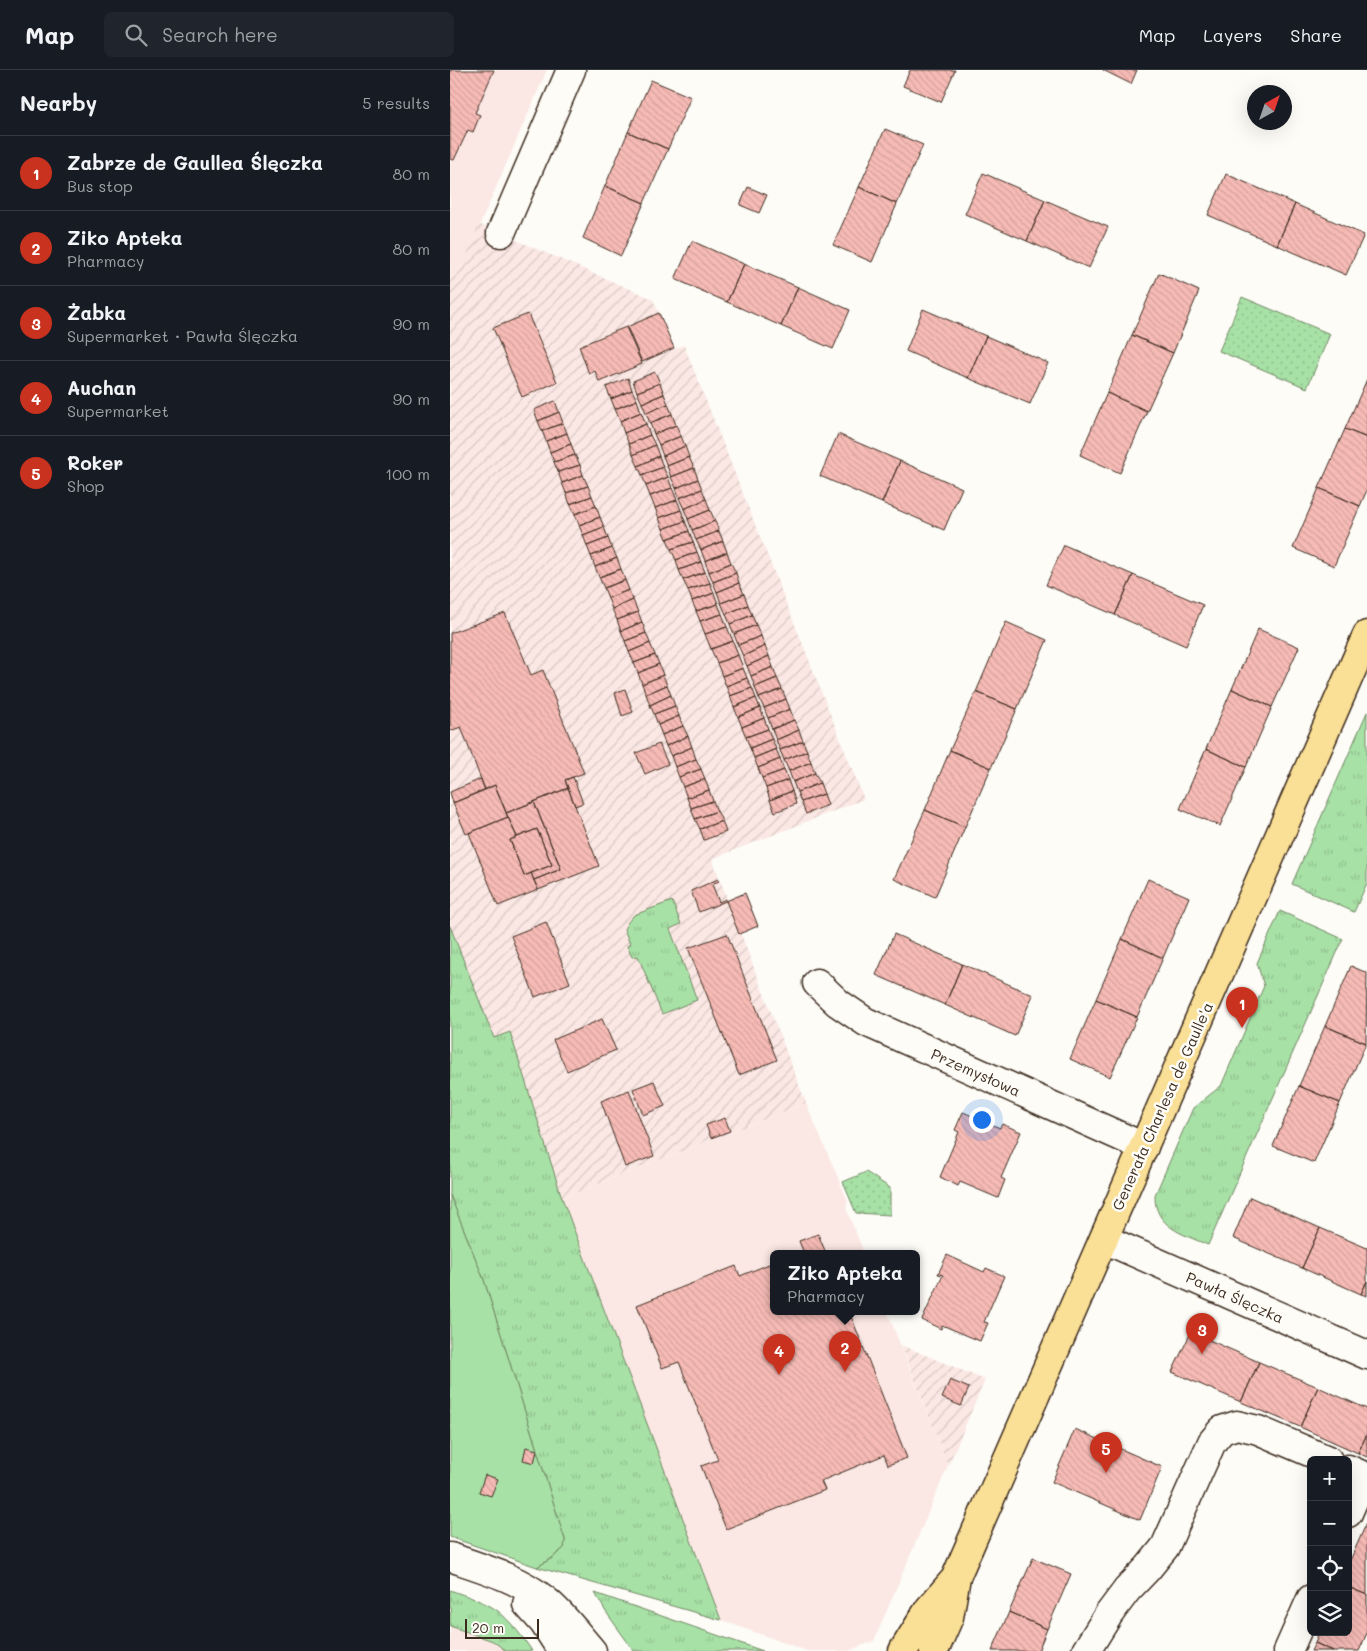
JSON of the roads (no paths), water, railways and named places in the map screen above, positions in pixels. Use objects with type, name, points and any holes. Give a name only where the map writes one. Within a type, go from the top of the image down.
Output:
[{"type":"main road","name":"Generała Charlesa de Gaulle'a","points":[[934,1651],[948,1617],[956,1577],[1367,635]]},
{"type":"main road","name":"Generała Charlesa de Gaulle'a","points":[[903,1651],[928,1609],[956,1577]]},
{"type":"street","points":[[501,233],[571,70]]},
{"type":"street","name":"Przemysłowa","points":[[817,983],[838,1004],[866,1022],[1144,1147]]},
{"type":"street","name":"Pawła Ślęczka","points":[[1104,1239],[1367,1355]]},
{"type":"street","points":[[1094,1649],[1109,1614],[1127,1590],[1165,1547],[1212,1442],[1222,1430],[1237,1426],[1258,1430],[1319,1456]]},
{"type":"street","points":[[1352,1471],[1364,1476],[1352,1504]]},
{"type":"street","points":[[457,1559],[487,1574],[523,1600],[544,1623],[562,1651]]},
{"type":"street","points":[[457,1559],[511,1579],[545,1599],[592,1651]]},
{"type":"street","points":[[1288,1651],[1307,1608]]},
{"type":"place","name":"Zabrze de Gaullea Ślęczka","points":[[1242,1028]]},
{"type":"place","name":"Żabka","points":[[1202,1354]]},
{"type":"place","name":"Ziko Apteka","points":[[845,1372]]},
{"type":"place","name":"Auchan","points":[[779,1375]]},
{"type":"place","name":"Roker","points":[[1106,1473]]}]
